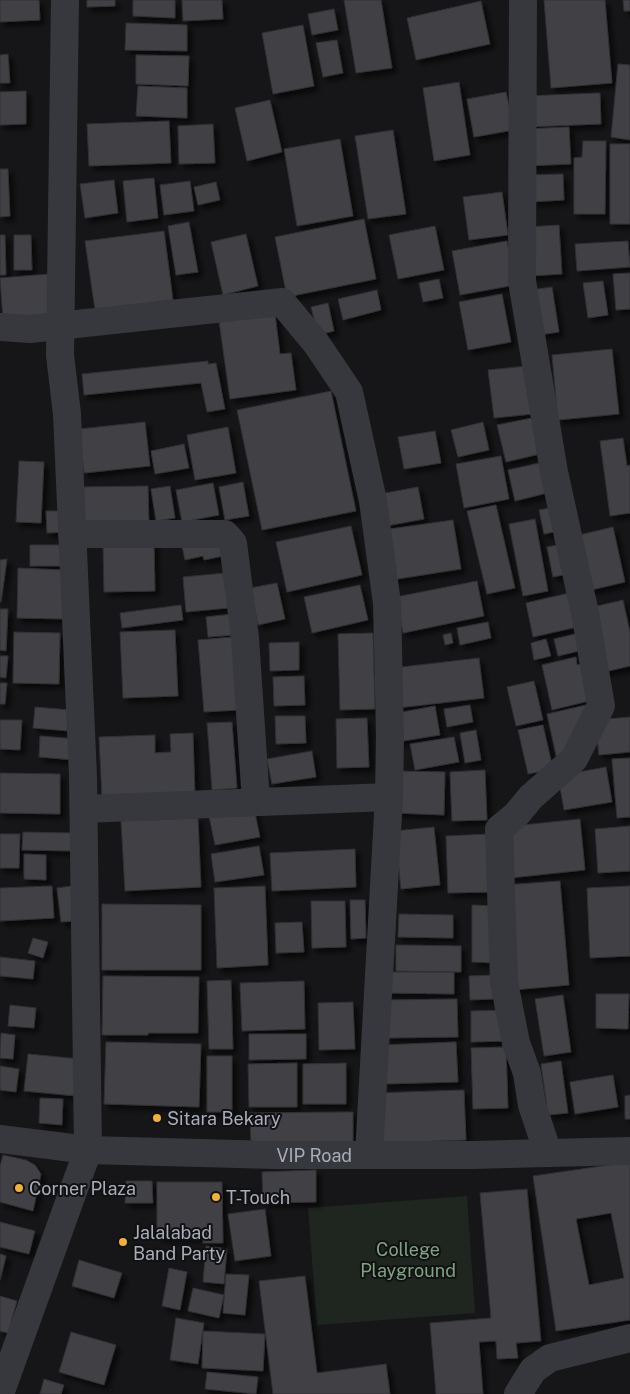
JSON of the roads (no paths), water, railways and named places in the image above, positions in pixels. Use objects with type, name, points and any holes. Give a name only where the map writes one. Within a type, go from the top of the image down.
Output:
[{"type":"street","points":[[0,1394],[88,1150],[84,809],[67,414],[60,355],[65,0]]},
{"type":"street","points":[[523,0],[522,281],[554,472],[584,612],[601,706],[574,758],[531,797],[516,815],[498,829],[504,982],[516,1043],[527,1073],[532,1105],[548,1153]]},
{"type":"street","points":[[0,327],[30,329],[282,302],[316,343],[349,392],[373,501],[387,602],[390,736],[389,797],[369,1154]]},
{"type":"street","points":[[72,534],[225,534],[233,543],[245,638],[256,802]]},
{"type":"street","points":[[84,809],[389,797]]},
{"type":"street","name":"VIP Road","points":[[0,1138],[88,1150],[276,1155],[630,1151]]},
{"type":"street","points":[[518,1394],[533,1370],[550,1358],[630,1338]]},
{"type":"place","name":"Sitara Bekary","points":[[157,1118]]},
{"type":"place","name":"Corner Plaza","points":[[19,1188]]},
{"type":"place","name":"T-Touch","points":[[216,1197]]},
{"type":"place","name":"Jalalabad Band Party","points":[[123,1242]]},
{"type":"park label","name":"College Playground","points":[[408,1259]]}]
